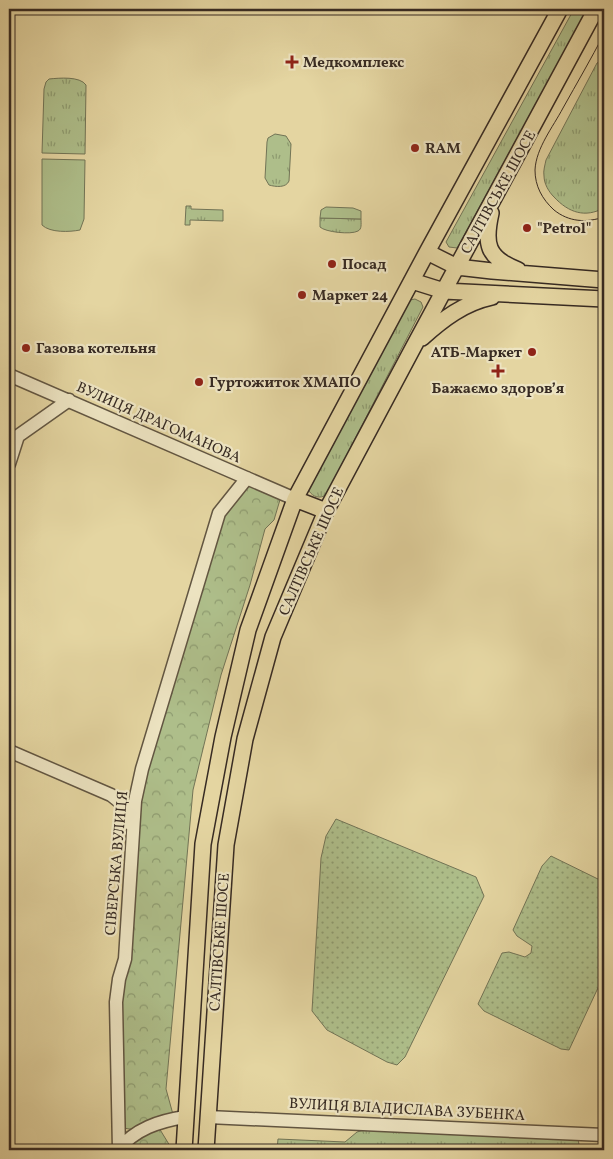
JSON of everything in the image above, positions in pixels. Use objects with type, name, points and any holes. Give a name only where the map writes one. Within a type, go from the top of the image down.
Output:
[{"type":"main road","name":"САЛТІВСЬКЕ ШОСЕ","points":[[184,1150],[203,844],[223,737],[248,630],[295,499],[560,9]]},
{"type":"main road","name":"САЛТІВСЬКЕ ШОСЕ","points":[[206,1150],[226,845],[246,739],[273,637],[326,512],[596,9]]},
{"type":"main road","points":[[494,199],[488,224],[488,241],[492,254],[503,264],[526,273]]},
{"type":"main road","points":[[427,252],[457,267],[604,280]]},
{"type":"main road","points":[[412,280],[444,291],[604,299]]},
{"type":"main road","points":[[414,346],[440,322],[462,307],[490,297],[510,294]]},
{"type":"main road","points":[[295,499],[326,512]]},
{"type":"main road","points":[[185,1116],[208,1117]]},
{"type":"street","name":"ВУЛИЦЯ ДРАГОМАНОВА","points":[[9,375],[295,499]]},
{"type":"street","points":[[9,464],[18,436],[69,400]]},
{"type":"street","name":"СІВЕРСЬКА ВУЛИЦЯ","points":[[118,1150],[116,1002],[119,979],[125,959],[135,801],[142,769],[219,514],[247,478]]},
{"type":"street","points":[[9,751],[111,796],[126,807],[132,834]]},
{"type":"street","points":[[118,1150],[129,1137],[140,1131],[156,1123],[185,1116]]},
{"type":"street","name":"ВУЛИЦЯ ВЛАДИСЛАВА ЗУБЕНКА","points":[[208,1117],[604,1135]]},
{"type":"green space","points":[[574,9],[588,9],[457,248],[449,247],[446,242]]},
{"type":"green space","points":[[601,61],[604,65],[604,208],[584,213],[565,207],[552,195],[545,182],[544,170],[546,160],[597,63]]},
{"type":"green space","points":[[49,79],[74,79],[86,85],[85,154],[42,153],[44,89]]},
{"type":"green space","points":[[275,134],[286,136],[291,144],[289,181],[286,185],[281,186],[269,185],[265,178],[267,142],[268,138]]},
{"type":"green space","points":[[42,159],[85,160],[84,219],[80,230],[55,231],[42,225]]},
{"type":"green space","points":[[186,206],[191,206],[191,209],[223,210],[223,221],[190,220],[190,225],[185,225]]},
{"type":"green space","points":[[326,207],[353,208],[361,211],[361,219],[320,218],[321,210]]},
{"type":"green space","points":[[320,218],[361,219],[361,228],[350,233],[327,230],[320,227]]},
{"type":"green space","points":[[415,299],[421,302],[423,307],[326,495],[321,497],[315,496],[309,491],[309,488],[410,300]]},
{"type":"green space","points":[[247,478],[282,493],[274,520],[265,529],[250,585],[221,675],[193,790],[166,1089],[174,1118],[156,1123],[170,1146],[170,1150],[119,1150],[139,1131],[119,1127],[118,1061],[135,801],[219,513]]},
{"type":"green space","points":[[336,819],[476,877],[484,896],[405,1057],[397,1065],[387,1062],[327,1030],[312,1011],[321,858],[326,836]]},
{"type":"green space","points":[[551,856],[604,882],[604,975],[569,1050],[561,1049],[484,1011],[478,1004],[502,953],[509,952],[525,957],[531,953],[532,946],[517,936],[513,930],[542,866]]},
{"type":"green space","points":[[368,1129],[578,1139],[580,1150],[277,1150],[278,1139],[345,1142],[357,1132]]},
{"type":"tram line","points":[[604,34],[546,138],[538,154],[535,170],[538,187],[543,197],[554,210],[566,217],[584,221],[604,217]]},
{"type":"place","name":"Медкомплекс","points":[[292,62]]},
{"type":"place","name":"RAM","points":[[415,148]]},
{"type":"place","name":"\"Petrol\"","points":[[527,228]]},
{"type":"place","name":"Посад","points":[[332,264]]},
{"type":"place","name":"Маркет 24","points":[[302,295]]},
{"type":"place","name":"Газова котельня","points":[[26,348]]},
{"type":"place","name":"АТБ-Маркет","points":[[532,352]]},
{"type":"place","name":"Бажаємо здоровʼя","points":[[498,371]]},
{"type":"place","name":"Гуртожиток ХМАПО","points":[[199,382]]}]
